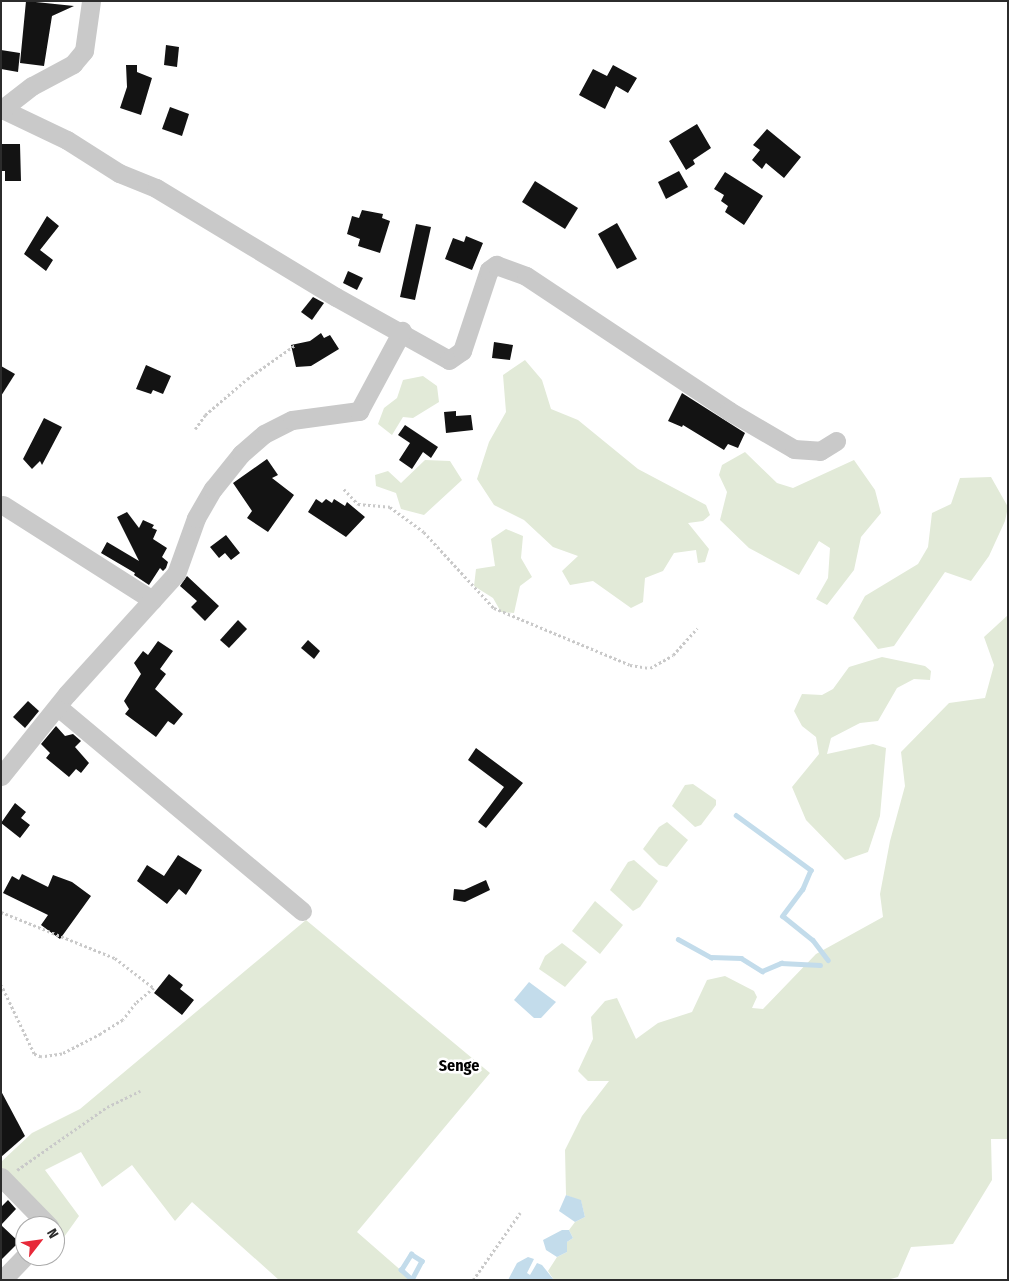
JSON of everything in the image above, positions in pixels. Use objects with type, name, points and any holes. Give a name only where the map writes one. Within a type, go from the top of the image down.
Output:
[{"type":"street","points":[[91,1],[84,51],[72,64],[32,86],[2,110],[67,140],[119,173],[156,188],[336,297],[402,331],[452,361],[462,351],[489,270],[496,265],[526,276],[729,411],[794,450],[820,451],[836,441]]},
{"type":"street","points":[[1,776],[58,707],[176,574],[196,518],[213,489],[241,454],[264,434],[292,420],[359,411],[402,331]]},
{"type":"street","points":[[2,505],[152,600]]},
{"type":"street","points":[[58,707],[302,911]]},
{"type":"street","points":[[5,1175],[40,1216]]},
{"type":"street","points":[[2,1280],[16,1266]]},
{"type":"path","points":[[195,429],[205,415],[247,379],[295,345]]},
{"type":"path","points":[[344,489],[358,504],[390,508],[424,532],[494,608],[630,665],[650,668],[673,655],[697,628]]},
{"type":"path","points":[[1,912],[115,958],[154,988],[136,1003],[124,1020],[102,1034],[62,1054],[41,1057],[34,1054],[1,985]]},
{"type":"path","points":[[5,1175],[107,1107],[140,1091]]},
{"type":"path","points":[[473,1280],[520,1212]]},
{"type":"green space","points":[[525,360],[542,380],[551,409],[578,420],[638,469],[706,505],[710,515],[703,521],[688,523],[709,549],[705,562],[698,563],[696,550],[674,553],[663,571],[645,578],[643,602],[631,608],[593,581],[570,585],[562,571],[578,556],[553,547],[524,520],[494,505],[477,479],[489,442],[506,412],[503,375]]},
{"type":"green space","points":[[423,376],[437,386],[439,402],[413,418],[403,417],[392,435],[378,424],[384,408],[397,398],[403,380]]},
{"type":"green space","points":[[745,452],[777,483],[793,488],[854,460],[875,490],[881,513],[861,537],[854,570],[827,605],[816,599],[828,578],[830,548],[819,541],[799,575],[749,548],[720,520],[727,492],[719,475],[722,465]]},
{"type":"green space","points":[[425,460],[450,461],[462,480],[424,515],[401,509],[396,493],[376,486],[375,475],[388,471],[401,483]]},
{"type":"green space","points":[[991,477],[1008,507],[1005,521],[989,556],[971,581],[945,572],[894,646],[878,649],[853,618],[865,596],[918,564],[928,547],[932,513],[951,504],[960,478]]},
{"type":"green space","points":[[506,529],[523,536],[521,558],[532,577],[520,586],[514,613],[501,612],[493,598],[474,586],[476,569],[495,566],[491,539]]},
{"type":"green space","points":[[1008,615],[1008,1139],[991,1139],[992,1180],[953,1244],[911,1247],[898,1277],[887,1280],[554,1280],[548,1271],[557,1257],[567,1252],[567,1242],[573,1238],[569,1230],[575,1222],[585,1217],[581,1201],[566,1195],[565,1150],[582,1116],[609,1081],[588,1081],[578,1071],[593,1039],[591,1017],[605,1001],[617,998],[636,1039],[658,1023],[692,1012],[707,980],[725,976],[754,991],[757,997],[752,1008],[763,1009],[816,954],[883,917],[880,894],[890,841],[905,786],[901,752],[949,703],[985,698],[994,665],[984,637]]},
{"type":"green space","points":[[882,657],[925,666],[931,671],[930,680],[914,679],[897,688],[878,721],[860,723],[831,738],[827,754],[873,744],[886,748],[880,816],[868,852],[845,860],[806,820],[792,787],[819,754],[816,737],[802,726],[794,711],[802,694],[822,695],[833,689],[849,667]]},
{"type":"green space","points":[[693,784],[716,800],[716,805],[701,825],[695,827],[672,806],[685,785]]},
{"type":"green space","points":[[667,822],[688,840],[667,867],[659,865],[643,849],[659,827]]},
{"type":"green space","points":[[634,860],[658,881],[640,907],[633,911],[610,890],[628,862]]},
{"type":"green space","points":[[595,901],[623,925],[600,954],[572,931]]},
{"type":"green space","points":[[306,920],[490,1073],[357,1232],[412,1280],[279,1280],[192,1202],[175,1221],[132,1165],[102,1187],[81,1152],[45,1170],[79,1216],[65,1236],[65,1216],[44,1216],[1,1171],[1,1162],[32,1133],[80,1109]]},
{"type":"green space","points":[[562,943],[587,962],[565,987],[539,969],[545,956]]},
{"type":"water","points":[[529,982],[556,1002],[541,1018],[534,1018],[514,1000]]},
{"type":"water","points":[[566,1195],[581,1200],[585,1217],[575,1222],[559,1211]]},
{"type":"water","points":[[562,1230],[569,1230],[573,1238],[567,1242],[567,1252],[557,1257],[546,1250],[543,1240]]},
{"type":"water","points":[[528,1257],[534,1259],[527,1273],[530,1275],[537,1263],[542,1265],[554,1280],[508,1280],[517,1263]]},
{"type":"building","points":[[26,1],[74,6],[52,16],[44,66],[20,63]]},
{"type":"building","points":[[166,45],[179,47],[177,67],[164,65]]},
{"type":"building","points":[[1,50],[20,53],[18,72],[1,69]]},
{"type":"building","points":[[126,65],[137,65],[137,72],[152,78],[141,115],[120,108],[127,87]]},
{"type":"building","points":[[613,65],[637,78],[628,93],[616,86],[605,109],[579,95],[593,69],[607,76]]},
{"type":"building","points":[[170,107],[189,114],[182,136],[162,129]]},
{"type":"building","points":[[697,124],[711,148],[693,160],[695,164],[686,170],[669,141]]},
{"type":"building","points":[[767,129],[801,157],[784,178],[766,163],[762,169],[752,160],[760,150],[753,145]]},
{"type":"building","points":[[1,144],[20,144],[21,181],[5,181],[5,171],[1,171]]},
{"type":"building","points":[[679,171],[688,187],[666,199],[658,182]]},
{"type":"building","points":[[725,172],[763,196],[744,225],[725,212],[728,206],[721,201],[724,195],[714,189]]},
{"type":"building","points":[[535,181],[578,208],[565,229],[522,202]]},
{"type":"building","points":[[362,210],[383,214],[382,218],[390,221],[380,253],[358,246],[360,239],[347,234],[352,216],[359,218]]},
{"type":"building","points":[[47,216],[59,226],[40,250],[53,260],[46,271],[24,254]]},
{"type":"building","points":[[617,223],[637,259],[617,269],[598,234]]},
{"type":"building","points":[[416,224],[431,227],[415,300],[400,297]]},
{"type":"building","points":[[466,236],[483,243],[472,270],[445,259],[453,238],[464,242]]},
{"type":"building","points":[[348,271],[363,278],[357,290],[343,283]]},
{"type":"building","points":[[313,297],[324,303],[312,320],[301,312]]},
{"type":"building","points":[[321,333],[324,338],[330,335],[339,349],[311,366],[296,367],[291,345],[310,341]]},
{"type":"building","points":[[494,342],[513,345],[510,360],[492,358]]},
{"type":"building","points":[[146,365],[171,376],[163,394],[153,390],[151,394],[136,389]]},
{"type":"building","points":[[1,366],[15,374],[1,396]]},
{"type":"building","points":[[682,393],[745,433],[738,448],[728,444],[724,450],[683,425],[682,427],[668,421]]},
{"type":"building","points":[[456,411],[456,416],[471,415],[473,430],[446,433],[444,412]]},
{"type":"building","points":[[44,418],[62,427],[42,465],[40,461],[32,469],[23,459]]},
{"type":"building","points":[[405,425],[438,447],[431,458],[423,452],[412,469],[399,460],[410,443],[398,435]]},
{"type":"building","points":[[267,459],[278,475],[272,478],[294,495],[268,532],[247,518],[252,511],[233,483]]},
{"type":"building","points":[[316,499],[322,503],[326,499],[332,503],[334,499],[345,506],[347,502],[365,517],[346,537],[308,512]]},
{"type":"building","points":[[127,512],[139,528],[143,520],[154,525],[152,528],[157,530],[153,539],[167,548],[162,557],[168,562],[166,568],[163,571],[160,568],[149,585],[134,575],[135,573],[101,553],[107,542],[139,561],[117,517]]},
{"type":"building","points":[[226,535],[240,553],[231,560],[225,553],[219,558],[210,547]]},
{"type":"building","points":[[187,576],[219,606],[205,621],[191,607],[197,601],[180,586]]},
{"type":"building","points":[[238,620],[247,629],[229,648],[220,640]]},
{"type":"building","points":[[308,640],[320,651],[314,659],[301,648]]},
{"type":"building","points":[[158,641],[173,651],[160,669],[166,674],[155,689],[183,714],[174,725],[168,721],[156,737],[125,714],[129,709],[124,701],[141,674],[134,663],[143,651],[148,655]]},
{"type":"building","points":[[28,701],[39,711],[25,728],[13,717]]},
{"type":"building","points":[[56,726],[65,736],[73,734],[81,741],[75,747],[89,763],[81,773],[76,769],[69,777],[46,758],[50,753],[41,744]]},
{"type":"building","points":[[476,748],[523,783],[486,828],[478,822],[504,787],[468,760]]},
{"type":"building","points":[[15,803],[26,812],[21,818],[30,825],[20,838],[1,823]]},
{"type":"building","points":[[178,855],[202,870],[186,895],[179,889],[167,904],[137,881],[147,865],[164,876]]},
{"type":"building","points":[[22,874],[48,887],[53,875],[72,882],[91,896],[60,939],[41,925],[48,915],[3,893],[12,876],[19,880]]},
{"type":"building","points":[[486,880],[490,890],[465,902],[453,900],[454,889],[464,890]]},
{"type":"building","points":[[169,974],[183,985],[180,989],[194,1000],[182,1015],[154,993]]},
{"type":"building","points":[[1,1091],[25,1136],[1,1157]]},
{"type":"building","points":[[8,1200],[16,1209],[1,1225],[1,1207]]},
{"type":"building","points":[[1,1225],[15,1238],[15,1246],[1,1260]]},
{"type":"waterway","points":[[736,815],[811,870],[803,889],[783,916],[813,940],[828,960]]},
{"type":"waterway","points":[[678,939],[711,957],[741,958],[762,971],[781,963],[820,965]]},
{"type":"waterway","points":[[411,1254],[422,1261],[412,1280],[401,1270],[411,1254]]},
{"type":"district","name":"Senge","points":[[459,1066]]}]
